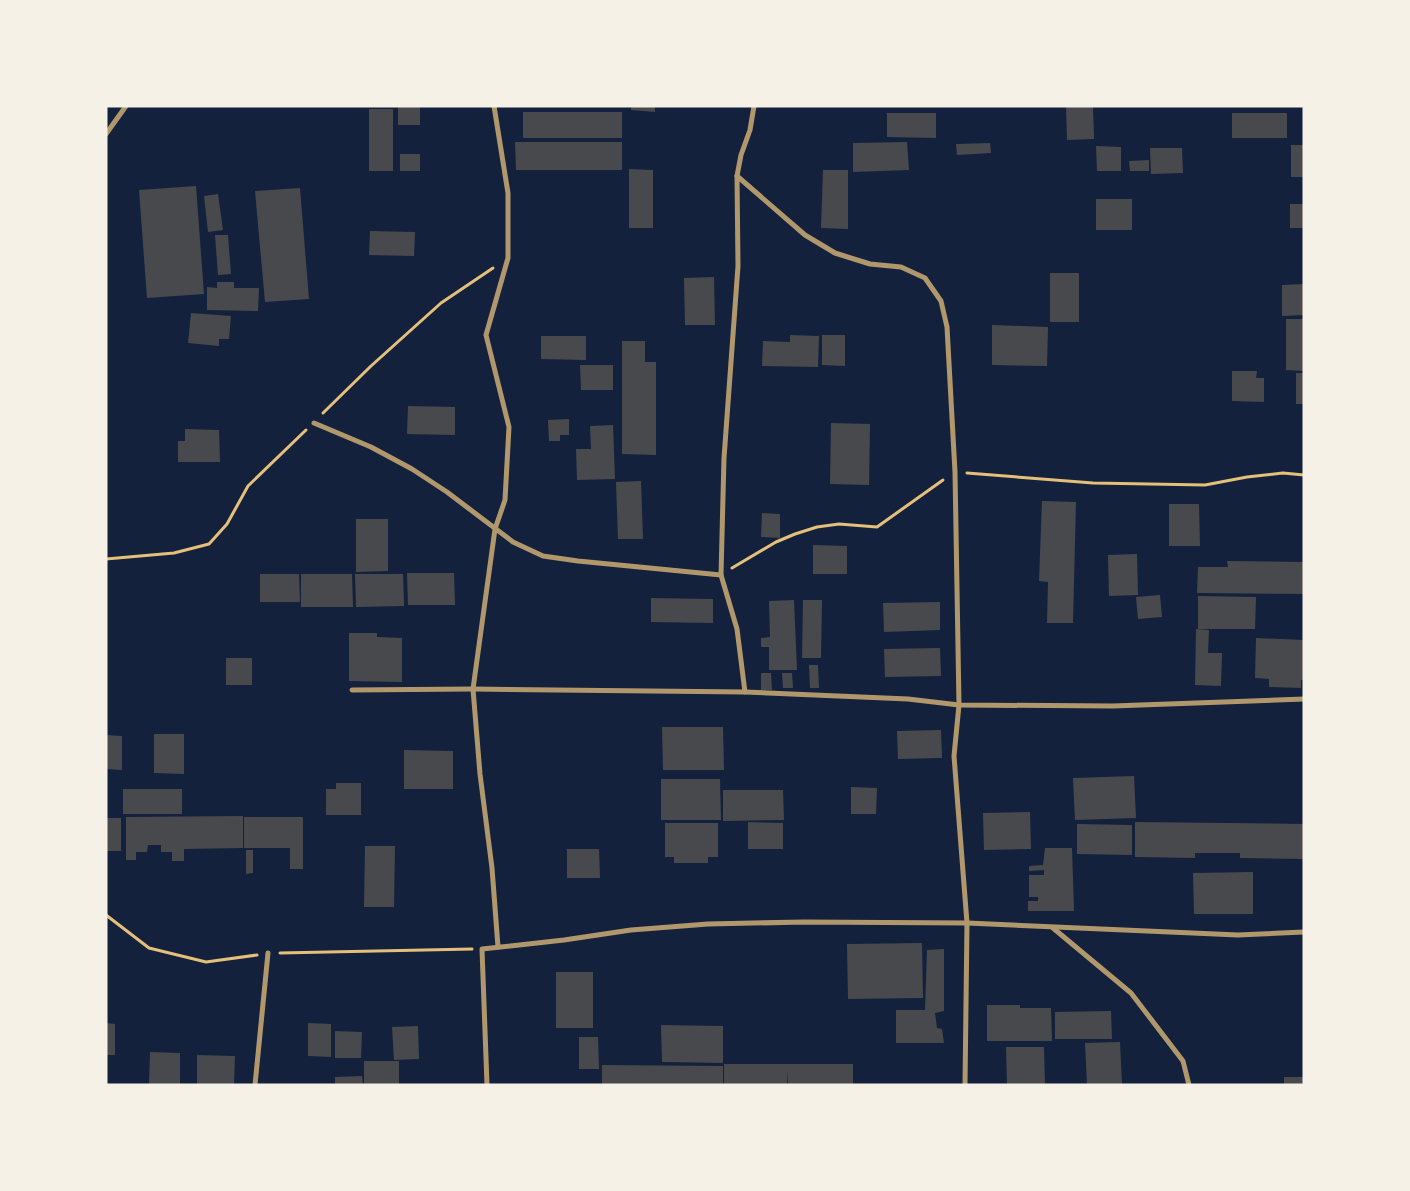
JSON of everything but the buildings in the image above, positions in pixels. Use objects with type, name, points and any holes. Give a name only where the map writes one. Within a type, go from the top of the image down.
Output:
[{"type":"street","points":[[106,134],[126,106]]},
{"type":"street","points":[[494,106],[508,193],[508,258],[486,335],[509,427],[505,500],[495,529],[473,689],[480,774],[492,868],[498,947]]},
{"type":"street","points":[[745,692],[737,629],[721,575],[724,458],[738,266],[737,176],[750,130],[754,106]]},
{"type":"street","points":[[737,176],[805,235],[835,254],[870,264],[901,266],[926,278],[941,301],[947,327],[955,472],[959,705],[954,756],[967,923],[965,1085]]},
{"type":"street","points":[[314,423],[371,447],[412,469],[447,492],[513,542],[543,556],[721,575]]},
{"type":"street","points":[[352,690],[473,689],[745,692],[908,699],[959,705],[1113,706],[1304,699]]},
{"type":"street","points":[[487,1085],[482,948],[564,940],[631,930],[708,924],[804,922],[967,923],[1238,935],[1304,932]]},
{"type":"street","points":[[1052,927],[1131,993],[1183,1061],[1189,1085]]},
{"type":"street","points":[[255,1085],[268,953]]},
{"type":"path","points":[[721,575],[776,542],[817,527],[839,524],[877,527],[955,472],[1093,482],[1204,485],[1247,477],[1284,473],[1304,475]]},
{"type":"path","points":[[106,915],[149,948],[206,962],[268,953],[482,948]]}]
